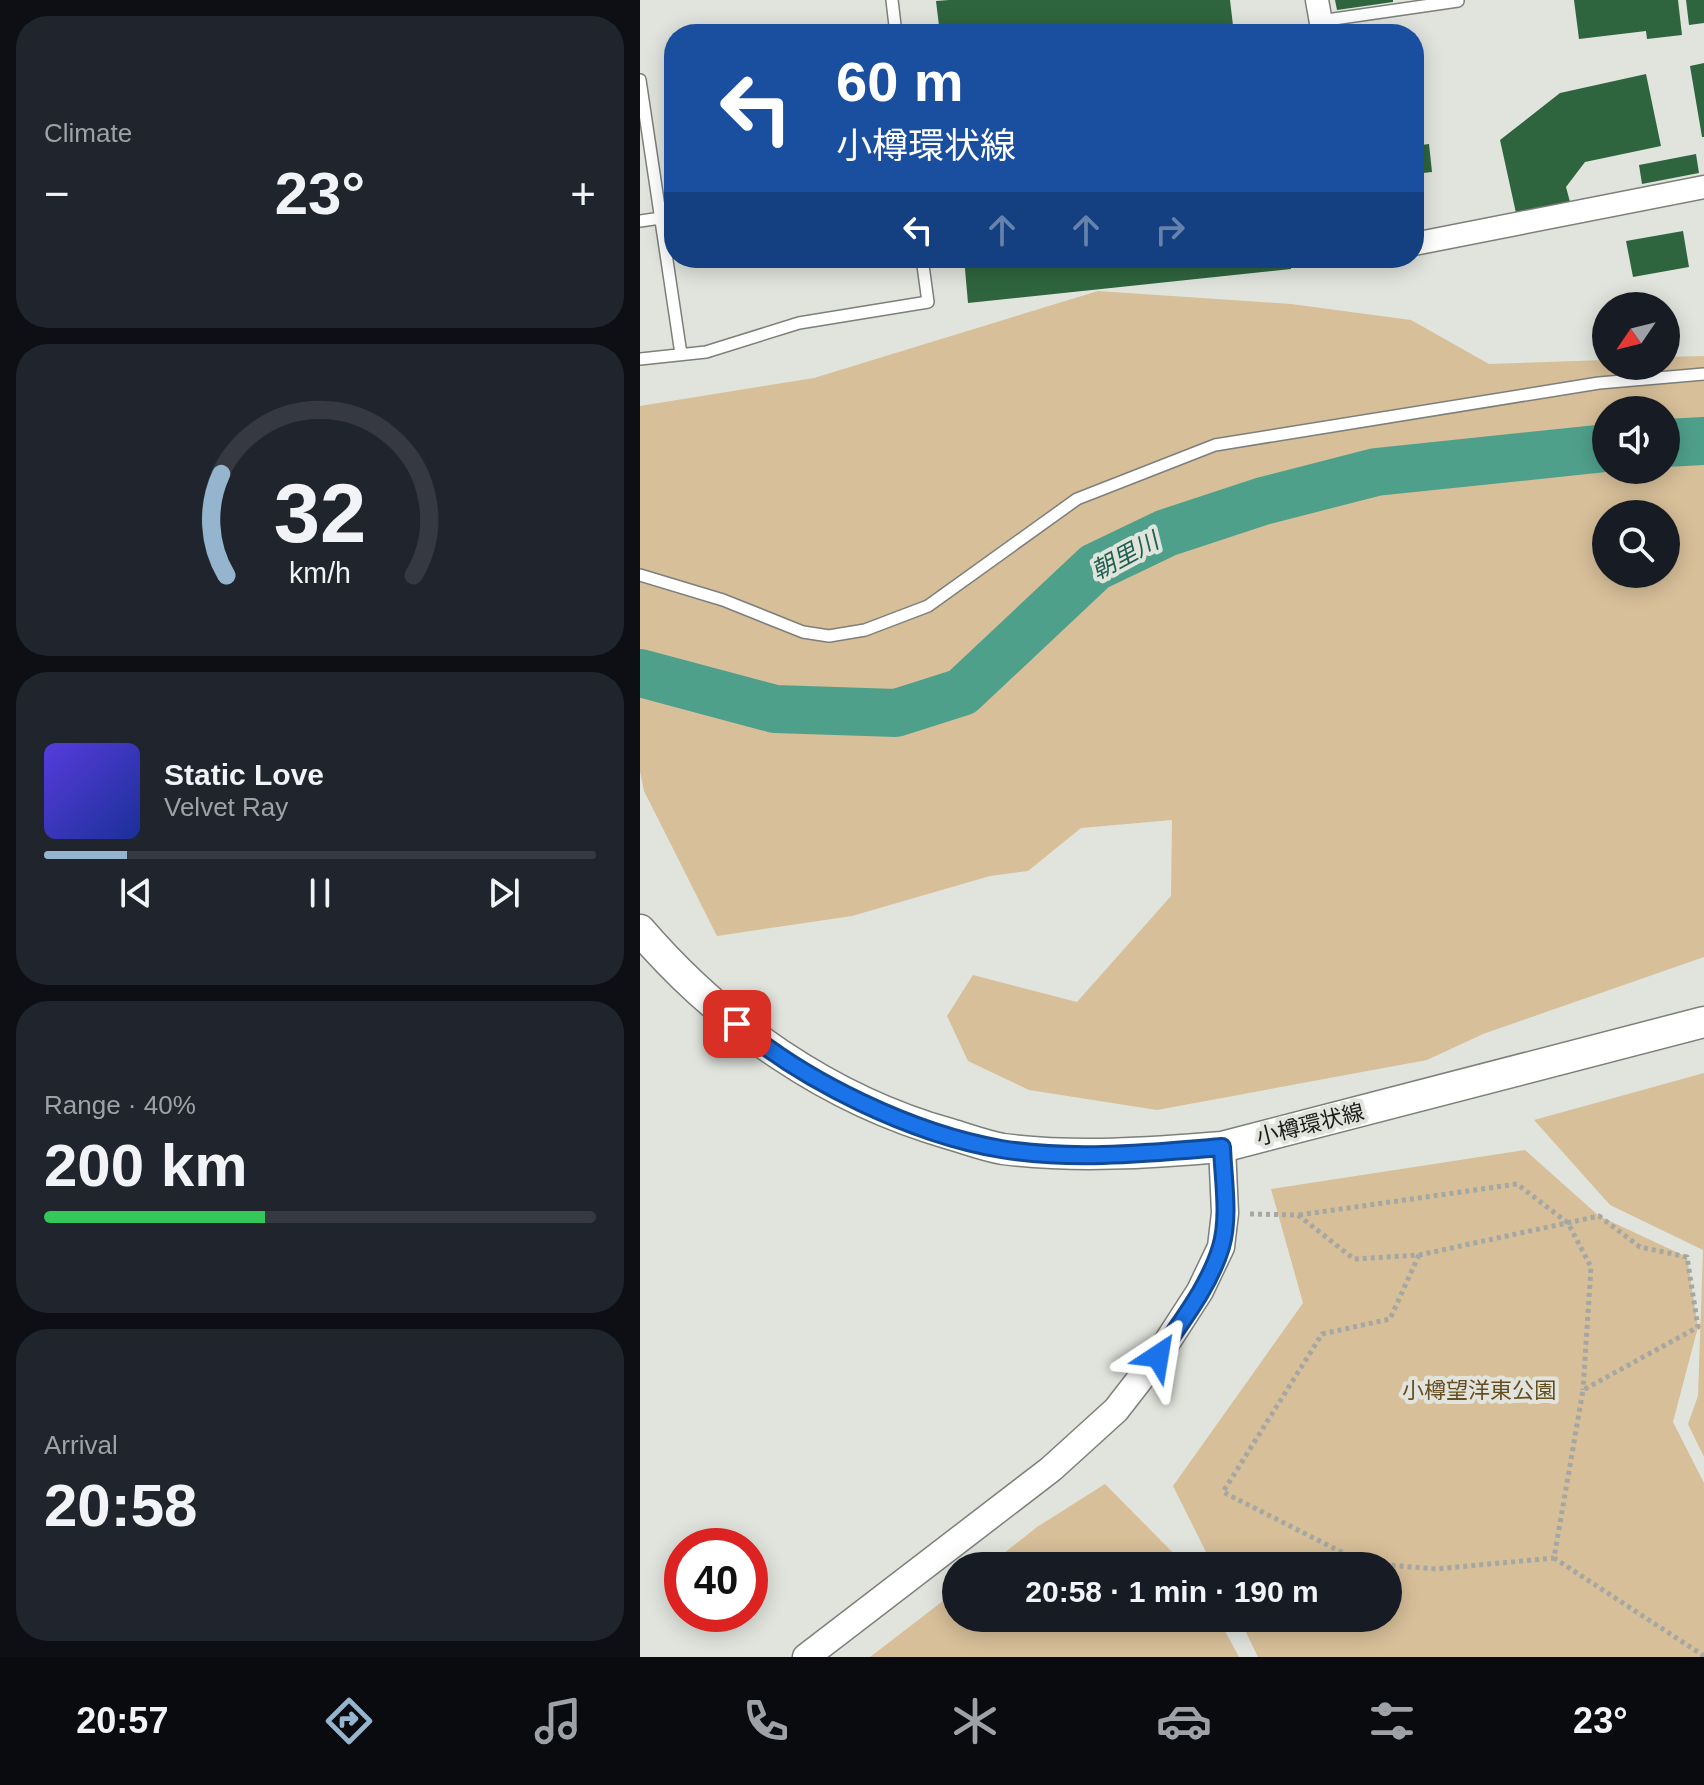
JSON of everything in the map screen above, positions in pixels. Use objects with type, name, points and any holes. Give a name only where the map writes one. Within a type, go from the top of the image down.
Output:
[{"type":"main road","name":"小樽環状線","points":[[640,930],[690,984],[761,1044],[842,1092],[923,1127],[1001,1149],[1143,1153],[1222,1147],[1704,1022]]},
{"type":"street","points":[[1424,242],[1704,187]]},
{"type":"street","points":[[806,1657],[1051,1469],[1116,1410],[1158,1356],[1200,1291],[1221,1247],[1225,1213],[1222,1147]]},
{"type":"lane","points":[[892,0],[895,24]]},
{"type":"lane","points":[[1320,18],[1458,1]]},
{"type":"lane","points":[[640,80],[664,244]]},
{"type":"lane","points":[[640,221],[664,217]]},
{"type":"lane","points":[[668,268],[681,354]]},
{"type":"lane","points":[[640,359],[706,352],[799,323],[928,302],[923,268]]},
{"type":"lane","points":[[640,575],[723,600],[803,632],[829,636],[865,630],[928,606],[1077,499],[1215,445],[1599,383],[1704,374]]},
{"type":"path","points":[[1225,1213],[1298,1215],[1517,1184],[1568,1223],[1591,1267],[1583,1390],[1554,1558]]},
{"type":"path","points":[[1298,1215],[1354,1259],[1419,1255],[1599,1216],[1640,1247],[1687,1257],[1701,1328],[1583,1390]]},
{"type":"path","points":[[1419,1255],[1390,1319],[1322,1334],[1223,1492],[1363,1563],[1436,1569],[1554,1558],[1704,1656]]},
{"type":"green space","points":[[1098,291],[1291,304],[1411,320],[1489,364],[1592,360],[1592,380],[1680,380],[1680,357],[1704,356],[1704,957],[1483,1034],[1427,1060],[1157,1110],[1029,1090],[968,1061],[947,1016],[973,975],[1077,1002],[1171,896],[1172,820],[1081,828],[1028,871],[990,876],[852,916],[717,936],[644,791],[640,771],[640,406],[814,378]]},
{"type":"green space","points":[[1704,1073],[1704,1457],[1688,1424],[1698,1396],[1703,1250],[1610,1205],[1534,1120]]},
{"type":"green space","name":"小樽望洋東公園","points":[[1525,1150],[1599,1216],[1687,1257],[1698,1327],[1673,1422],[1704,1483],[1704,1657],[1258,1657],[1246,1632],[1402,1632],[1402,1552],[1206,1552],[1173,1486],[1303,1303],[1271,1189]]},
{"type":"green space","points":[[1105,1484],[1172,1552],[1006,1552],[1037,1527]]},
{"type":"green space","points":[[942,1602],[942,1632],[1226,1632],[1239,1657],[870,1657]]},
{"type":"building","points":[[1230,0],[1233,24],[939,24],[936,1]]},
{"type":"building","points":[[1335,0],[1393,0],[1393,2],[1337,10]]},
{"type":"building","points":[[1574,0],[1678,0],[1682,35],[1647,39],[1646,31],[1579,39]]},
{"type":"building","points":[[1686,0],[1704,0],[1704,23],[1689,25]]},
{"type":"building","points":[[1704,63],[1704,137],[1702,137],[1690,66]]},
{"type":"building","points":[[1646,74],[1661,146],[1585,162],[1566,187],[1570,202],[1516,213],[1500,140],[1560,93]]},
{"type":"building","points":[[1429,144],[1432,172],[1424,173],[1424,145]]},
{"type":"building","points":[[1696,154],[1699,173],[1642,184],[1639,165]]},
{"type":"building","points":[[1683,231],[1689,267],[1633,277],[1626,241]]},
{"type":"building","points":[[965,268],[1291,268],[1291,269],[968,303]]},
{"type":"waterway","name":"朝里川","points":[[1680,442],[1704,441]]},
{"type":"waterway","name":"朝里川","points":[[640,673],[775,709],[896,713],[962,692],[1095,567],[1166,533],[1263,501],[1376,472],[1592,449]]},
{"type":"route","points":[[737,1024],[761,1044],[842,1092],[923,1127],[1001,1149],[1143,1153],[1222,1147],[1225,1213],[1221,1247],[1200,1291],[1158,1356]]}]
